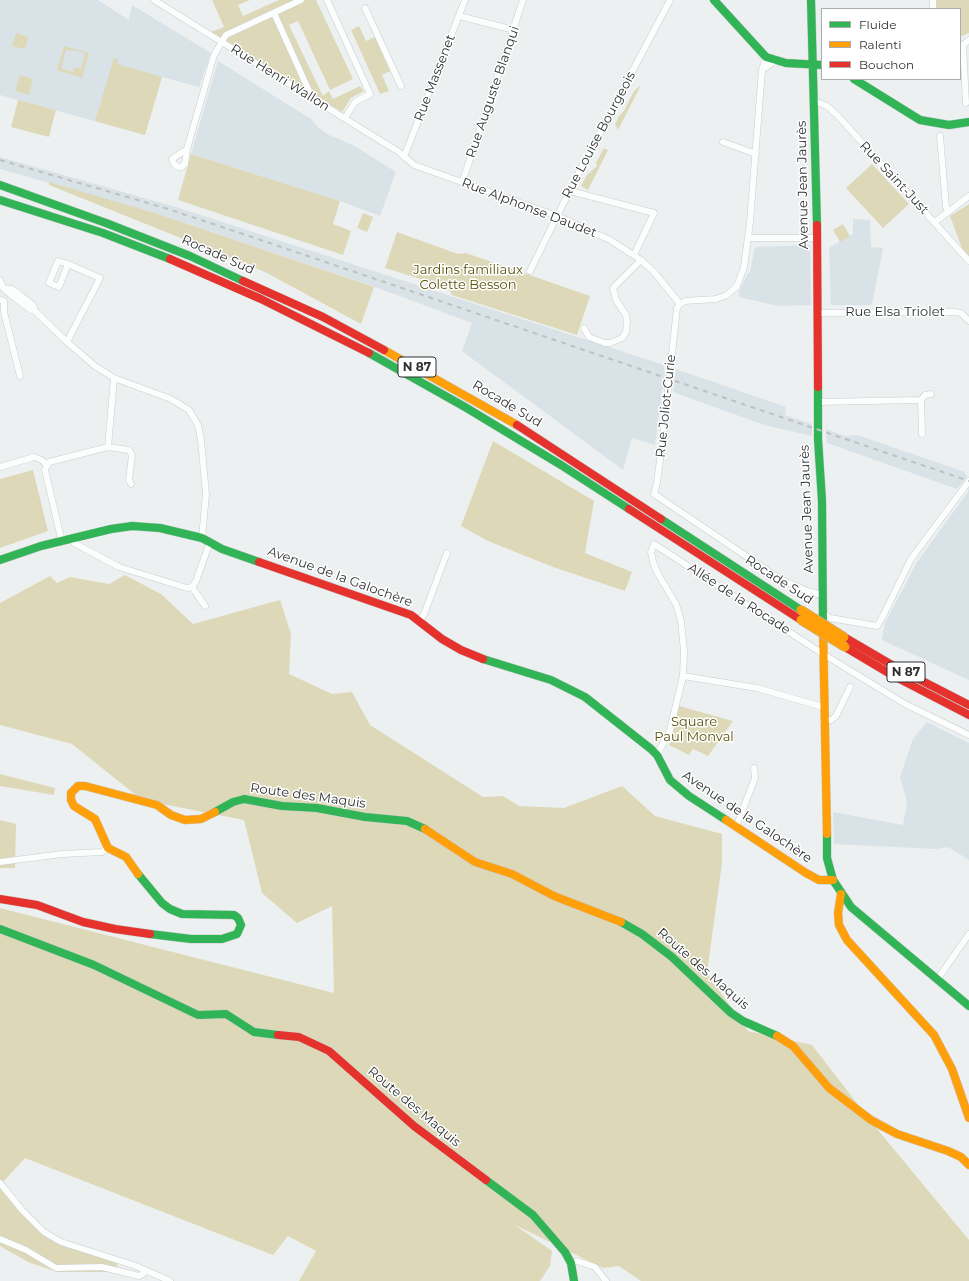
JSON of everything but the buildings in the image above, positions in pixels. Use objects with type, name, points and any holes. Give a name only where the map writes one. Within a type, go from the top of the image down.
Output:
[{"type":"main road","points":[[714,0],[770,59],[799,65],[818,64]]},
{"type":"main road","name":"Avenue Jean Jaurès","points":[[811,0],[818,64],[814,101],[818,313],[818,439],[822,501],[823,720],[827,766],[828,864],[833,880],[851,907],[969,1006]]},
{"type":"main road","points":[[856,80],[920,120],[950,126],[969,122]]},
{"type":"main road","name":"Rocade Sud","points":[[0,185],[106,223],[196,259],[296,305],[388,351],[519,426],[844,637],[904,672],[969,705]]},
{"type":"main road","name":"Rocade Sud","points":[[0,200],[103,233],[156,253],[261,299],[425,383],[548,457],[844,647],[892,675],[969,715]]},
{"type":"main road","name":"Avenue de la Galochère","points":[[0,560],[41,546],[72,540],[111,529],[132,526],[166,529],[206,540],[274,567],[402,610],[420,621],[442,640],[461,650],[495,664],[551,680],[580,694],[615,718],[657,754],[667,776],[675,785],[706,808],[819,880],[833,880]]},
{"type":"main road","name":"Route des Maquis","points":[[108,848],[95,819],[74,806],[71,800],[71,793],[78,786],[84,786],[157,805],[171,815],[185,820],[201,819],[233,802],[244,799],[282,806],[317,808],[365,817],[406,821],[427,831],[475,862],[512,874],[554,896],[621,922],[646,936],[672,957],[731,1013],[743,1021],[777,1036],[793,1046],[829,1088],[878,1125],[897,1134],[948,1151],[961,1157],[969,1165]]},
{"type":"main road","points":[[0,899],[37,905],[84,922],[100,926],[166,936],[222,938],[233,937],[240,930],[240,922],[234,915],[226,913],[187,915],[170,909],[142,880],[126,857],[108,848]]},
{"type":"main road","points":[[813,876],[822,874],[828,864]]},
{"type":"main road","points":[[841,894],[839,918],[843,933],[850,945],[934,1035],[950,1063],[969,1118]]},
{"type":"main road","points":[[839,918],[851,907]]},
{"type":"main road","name":"Route des Maquis","points":[[0,929],[32,940],[101,968],[198,1015],[226,1014],[233,1016],[254,1032],[299,1037],[328,1051],[414,1126],[533,1215],[565,1252],[571,1263],[574,1281]]},
{"type":"street","name":"Rue Henri Wallon","points":[[154,0],[345,118],[404,157]]},
{"type":"street","points":[[187,149],[214,55],[226,35],[301,0]]},
{"type":"street","points":[[327,0],[370,94],[355,102],[345,118]]},
{"type":"street","name":"Rue Massenet","points":[[404,157],[465,0]]},
{"type":"street","name":"Rue Auguste Blanqui","points":[[462,183],[523,0]]},
{"type":"street","name":"Rue Louise Bourgeois","points":[[530,271],[557,216],[670,0]]},
{"type":"street","points":[[365,8],[401,86]]},
{"type":"street","points":[[274,13],[309,91],[307,95]]},
{"type":"street","points":[[459,16],[514,30]]},
{"type":"street","points":[[966,103],[967,83],[963,45],[969,40]]},
{"type":"street","points":[[762,70],[770,59]]},
{"type":"street","points":[[680,304],[689,300],[716,299],[727,295],[733,291],[741,279],[748,238],[762,70],[770,59]]},
{"type":"street","name":"Rue Saint-Just","points":[[814,101],[827,106],[838,116],[969,260]]},
{"type":"street","points":[[940,136],[946,207],[948,211]]},
{"type":"street","points":[[723,142],[756,154]]},
{"type":"street","name":"Rue Alphonse Daudet","points":[[404,157],[414,165],[557,216],[610,240],[641,260],[660,278],[680,304]]},
{"type":"street","points":[[570,191],[654,213],[634,255]]},
{"type":"street","points":[[935,222],[969,196]]},
{"type":"street","points":[[748,238],[817,238]]},
{"type":"street","points":[[584,328],[589,337],[605,343],[610,343],[622,338],[626,332],[626,315],[614,296],[613,288],[641,260]]},
{"type":"street","points":[[67,342],[100,278],[68,264]]},
{"type":"street","points":[[0,280],[2,288],[12,289],[33,305],[35,311],[67,342],[114,378],[180,403],[195,417],[201,440],[205,475],[206,540],[196,581],[192,588]]},
{"type":"street","points":[[2,301],[20,376]]},
{"type":"street","name":"Rue Joliot-Curie","points":[[680,304],[675,316],[662,445],[654,494],[780,579],[807,591],[822,595]]},
{"type":"street","name":"Rue Elsa Triolet","points":[[818,313],[954,312],[961,313],[969,321]]},
{"type":"street","points":[[108,448],[114,378]]},
{"type":"street","points":[[922,434],[921,400],[925,395],[931,394]]},
{"type":"street","points":[[818,402],[921,400]]},
{"type":"street","points":[[46,465],[54,460],[108,448],[129,450],[132,455],[129,480],[131,484]]},
{"type":"street","points":[[0,467],[34,457],[42,460],[46,465],[45,476],[62,542]]},
{"type":"street","points":[[822,613],[830,618],[877,626],[911,559],[969,482]]},
{"type":"street","points":[[72,540],[74,543],[119,567],[187,588],[192,588]]},
{"type":"street","name":"Allée de la Rocade","points":[[683,676],[684,652],[681,621],[676,604],[655,568],[651,552],[654,544],[823,654],[905,704],[969,735]]},
{"type":"street","points":[[420,621],[447,552]]},
{"type":"street","points":[[192,588],[205,606]]},
{"type":"street","points":[[657,754],[670,730],[683,676],[757,688],[823,708]]},
{"type":"street","points":[[823,720],[831,720],[836,716],[850,688]]},
{"type":"street","points":[[736,827],[755,778],[754,768]]},
{"type":"street","points":[[0,862],[62,854],[102,852],[108,848]]},
{"type":"street","points":[[937,980],[969,934]]},
{"type":"street","points":[[0,1183],[22,1210],[44,1232],[62,1242],[145,1270],[170,1281]]},
{"type":"street","points":[[0,1239],[26,1250],[51,1267],[58,1269],[102,1267],[139,1276],[143,1274],[145,1270]]},
{"type":"street","points":[[571,1263],[577,1261],[594,1267],[606,1281]]},
{"type":"shaded area","points":[[0,0],[98,0],[129,20],[132,5],[211,53],[199,87],[162,77],[145,135],[0,95]]},
{"type":"shaded area","points":[[218,61],[311,119],[319,128],[329,135],[353,145],[396,172],[380,216],[340,201],[191,154]]},
{"type":"shaded area","points":[[0,157],[176,207],[664,365],[666,383],[662,390],[655,445],[632,438],[623,470],[462,351],[472,323],[378,288],[158,214],[0,169]]},
{"type":"shaded area","points":[[853,219],[870,220],[871,247],[883,248],[872,305],[831,305],[829,248],[853,234]]},
{"type":"shaded area","points":[[810,245],[811,305],[778,306],[739,297],[739,291],[748,273],[750,272],[755,247]]},
{"type":"shaded area","points":[[676,369],[786,407],[785,415],[812,424],[812,436],[764,425],[673,392]]},
{"type":"shaded area","points":[[826,429],[845,436],[857,435],[965,472],[967,477],[957,489],[827,443]]},
{"type":"shaded area","points":[[969,483],[969,680],[882,640],[885,623],[917,562],[968,492]]},
{"type":"shaded area","points":[[927,722],[969,743],[969,860],[948,847],[936,849],[834,844],[833,812],[903,825],[907,802],[900,777],[913,739]]},
{"type":"green space","points":[[212,0],[250,0],[238,5],[243,16],[279,0],[316,0],[353,79],[330,90],[298,21],[289,25],[323,96],[329,91],[333,99],[360,86],[364,91],[351,98],[342,112],[211,32],[224,27]]},
{"type":"green space","points":[[937,0],[969,0],[969,33],[961,37],[961,8],[936,8]]},
{"type":"green space","points":[[359,26],[366,41],[375,37],[390,71],[382,75],[389,91],[380,94],[351,30]]},
{"type":"green space","points":[[16,33],[28,37],[25,49],[12,46]]},
{"type":"green space","points":[[64,46],[89,53],[82,78],[57,70]],"holes":[[[66,50],[85,53],[81,69],[75,67],[73,72],[61,68]]]},
{"type":"green space","points":[[114,58],[118,59],[117,64],[162,77],[145,135],[95,121]]},
{"type":"green space","points":[[20,75],[33,79],[29,95],[15,91]]},
{"type":"green space","points":[[641,85],[618,130],[615,124],[619,116],[624,111],[634,91]]},
{"type":"green space","points":[[18,100],[56,110],[49,137],[11,127]]},
{"type":"green space","points":[[604,148],[608,150],[588,190],[581,186],[587,175],[597,166],[596,163]]},
{"type":"green space","points":[[191,154],[340,201],[333,224],[351,231],[343,255],[178,200]]},
{"type":"green space","points":[[872,164],[909,204],[883,228],[846,188]]},
{"type":"green space","points":[[49,182],[158,214],[374,287],[361,324],[265,272],[49,185]]},
{"type":"green space","points":[[969,204],[969,257],[963,251],[950,216]]},
{"type":"green space","points":[[363,213],[373,217],[367,232],[357,228]]},
{"type":"green space","points":[[843,224],[850,236],[840,242],[833,230]]},
{"type":"green space","name":"Jardins familiaux Colette Besson","points":[[397,232],[458,254],[466,253],[590,296],[577,335],[452,295],[447,287],[385,268]]},
{"type":"green space","points":[[493,441],[594,501],[585,553],[632,572],[625,591],[553,567],[488,541],[461,526]]},
{"type":"green space","points":[[33,470],[48,531],[0,548],[0,479]]},
{"type":"green space","points":[[125,575],[161,594],[193,624],[280,600],[291,634],[289,674],[332,694],[352,692],[370,725],[483,797],[503,796],[519,806],[564,808],[622,786],[655,816],[722,834],[722,863],[707,973],[748,1031],[812,1045],[873,1124],[969,1240],[969,1281],[641,1281],[619,1266],[603,1268],[515,1225],[552,1251],[550,1266],[540,1281],[299,1281],[316,1251],[288,1236],[273,1255],[25,1158],[3,1182],[33,1219],[47,1233],[118,1263],[115,1272],[57,1272],[28,1262],[0,1246],[0,908],[334,993],[332,906],[297,923],[262,893],[244,820],[142,800],[72,744],[0,725],[0,603],[50,576],[57,583],[70,577],[109,584]]},
{"type":"green space","name":"Square Paul Monval","points":[[679,706],[733,721],[708,756],[693,749],[689,755],[669,745]]},
{"type":"green space","points":[[0,774],[55,788],[54,795],[0,786]]},
{"type":"green space","points":[[0,820],[16,824],[15,868],[0,868]]},
{"type":"railway","points":[[0,160],[165,208],[969,481]]},
{"type":"traffic: fast","points":[[714,0],[766,57],[786,63],[821,65]]},
{"type":"traffic: fast","points":[[811,0],[817,225]]},
{"type":"traffic: fast","points":[[856,80],[920,120],[949,125],[969,122]]},
{"type":"traffic: fast","points":[[0,185],[106,223],[190,256],[243,281]]},
{"type":"traffic: fast","points":[[0,200],[103,233],[170,259]]},
{"type":"traffic: fast","points":[[369,353],[465,407],[561,465],[629,509]]},
{"type":"traffic: fast","points":[[818,387],[818,439],[822,501],[823,627]]},
{"type":"traffic: fast","points":[[661,519],[801,610]]},
{"type":"traffic: fast","points":[[0,560],[41,546],[111,529],[132,526],[160,528],[202,538],[222,549],[259,562]]},
{"type":"traffic: fast","points":[[483,659],[551,680],[585,697],[651,749],[657,755],[670,780],[689,796],[726,820]]},
{"type":"traffic: fast","points":[[215,812],[233,802],[244,799],[282,806],[317,808],[365,817],[407,821],[425,829]]},
{"type":"traffic: fast","points":[[827,834],[827,858],[833,880],[851,907],[969,1006]]},
{"type":"traffic: fast","points":[[138,874],[162,903],[170,909],[182,914],[234,915],[238,918],[241,925],[237,934],[222,939],[191,939],[150,934]]},
{"type":"traffic: fast","points":[[621,922],[642,934],[672,957],[731,1013],[743,1021],[777,1036]]},
{"type":"traffic: fast","points":[[0,929],[94,965],[198,1015],[226,1014],[254,1032],[278,1035]]},
{"type":"traffic: fast","points":[[486,1180],[533,1215],[565,1252],[571,1263],[574,1281]]},
{"type":"traffic: slow","points":[[384,350],[517,425]]},
{"type":"traffic: slow","points":[[801,610],[844,637]]},
{"type":"traffic: slow","points":[[801,620],[845,647]]},
{"type":"traffic: slow","points":[[823,627],[827,834]]},
{"type":"traffic: slow","points":[[138,874],[126,857],[108,848],[95,819],[74,806],[71,800],[71,793],[78,786],[85,786],[157,805],[171,815],[185,820],[201,819],[215,812]]},
{"type":"traffic: slow","points":[[726,820],[806,873],[819,880],[833,880]]},
{"type":"traffic: slow","points":[[425,829],[475,862],[512,874],[554,896],[621,922]]},
{"type":"traffic: slow","points":[[841,894],[838,913],[839,925],[847,940],[934,1035],[952,1069],[969,1118]]},
{"type":"traffic: slow","points":[[777,1036],[793,1046],[829,1088],[871,1120],[897,1134],[948,1151],[961,1157],[969,1165]]},
{"type":"traffic: jam","points":[[817,225],[818,387]]},
{"type":"traffic: jam","points":[[170,259],[261,299],[369,353]]},
{"type":"traffic: jam","points":[[243,281],[323,317],[384,350]]},
{"type":"traffic: jam","points":[[517,425],[661,519]]},
{"type":"traffic: jam","points":[[629,509],[801,620]]},
{"type":"traffic: jam","points":[[259,562],[411,615],[442,639],[461,650],[483,659]]},
{"type":"traffic: jam","points":[[844,637],[897,668],[969,705]]},
{"type":"traffic: jam","points":[[845,647],[892,675],[969,715]]},
{"type":"traffic: jam","points":[[0,899],[37,905],[83,922],[115,929],[150,934]]},
{"type":"traffic: jam","points":[[278,1035],[299,1037],[329,1051],[414,1126],[486,1180]]}]
